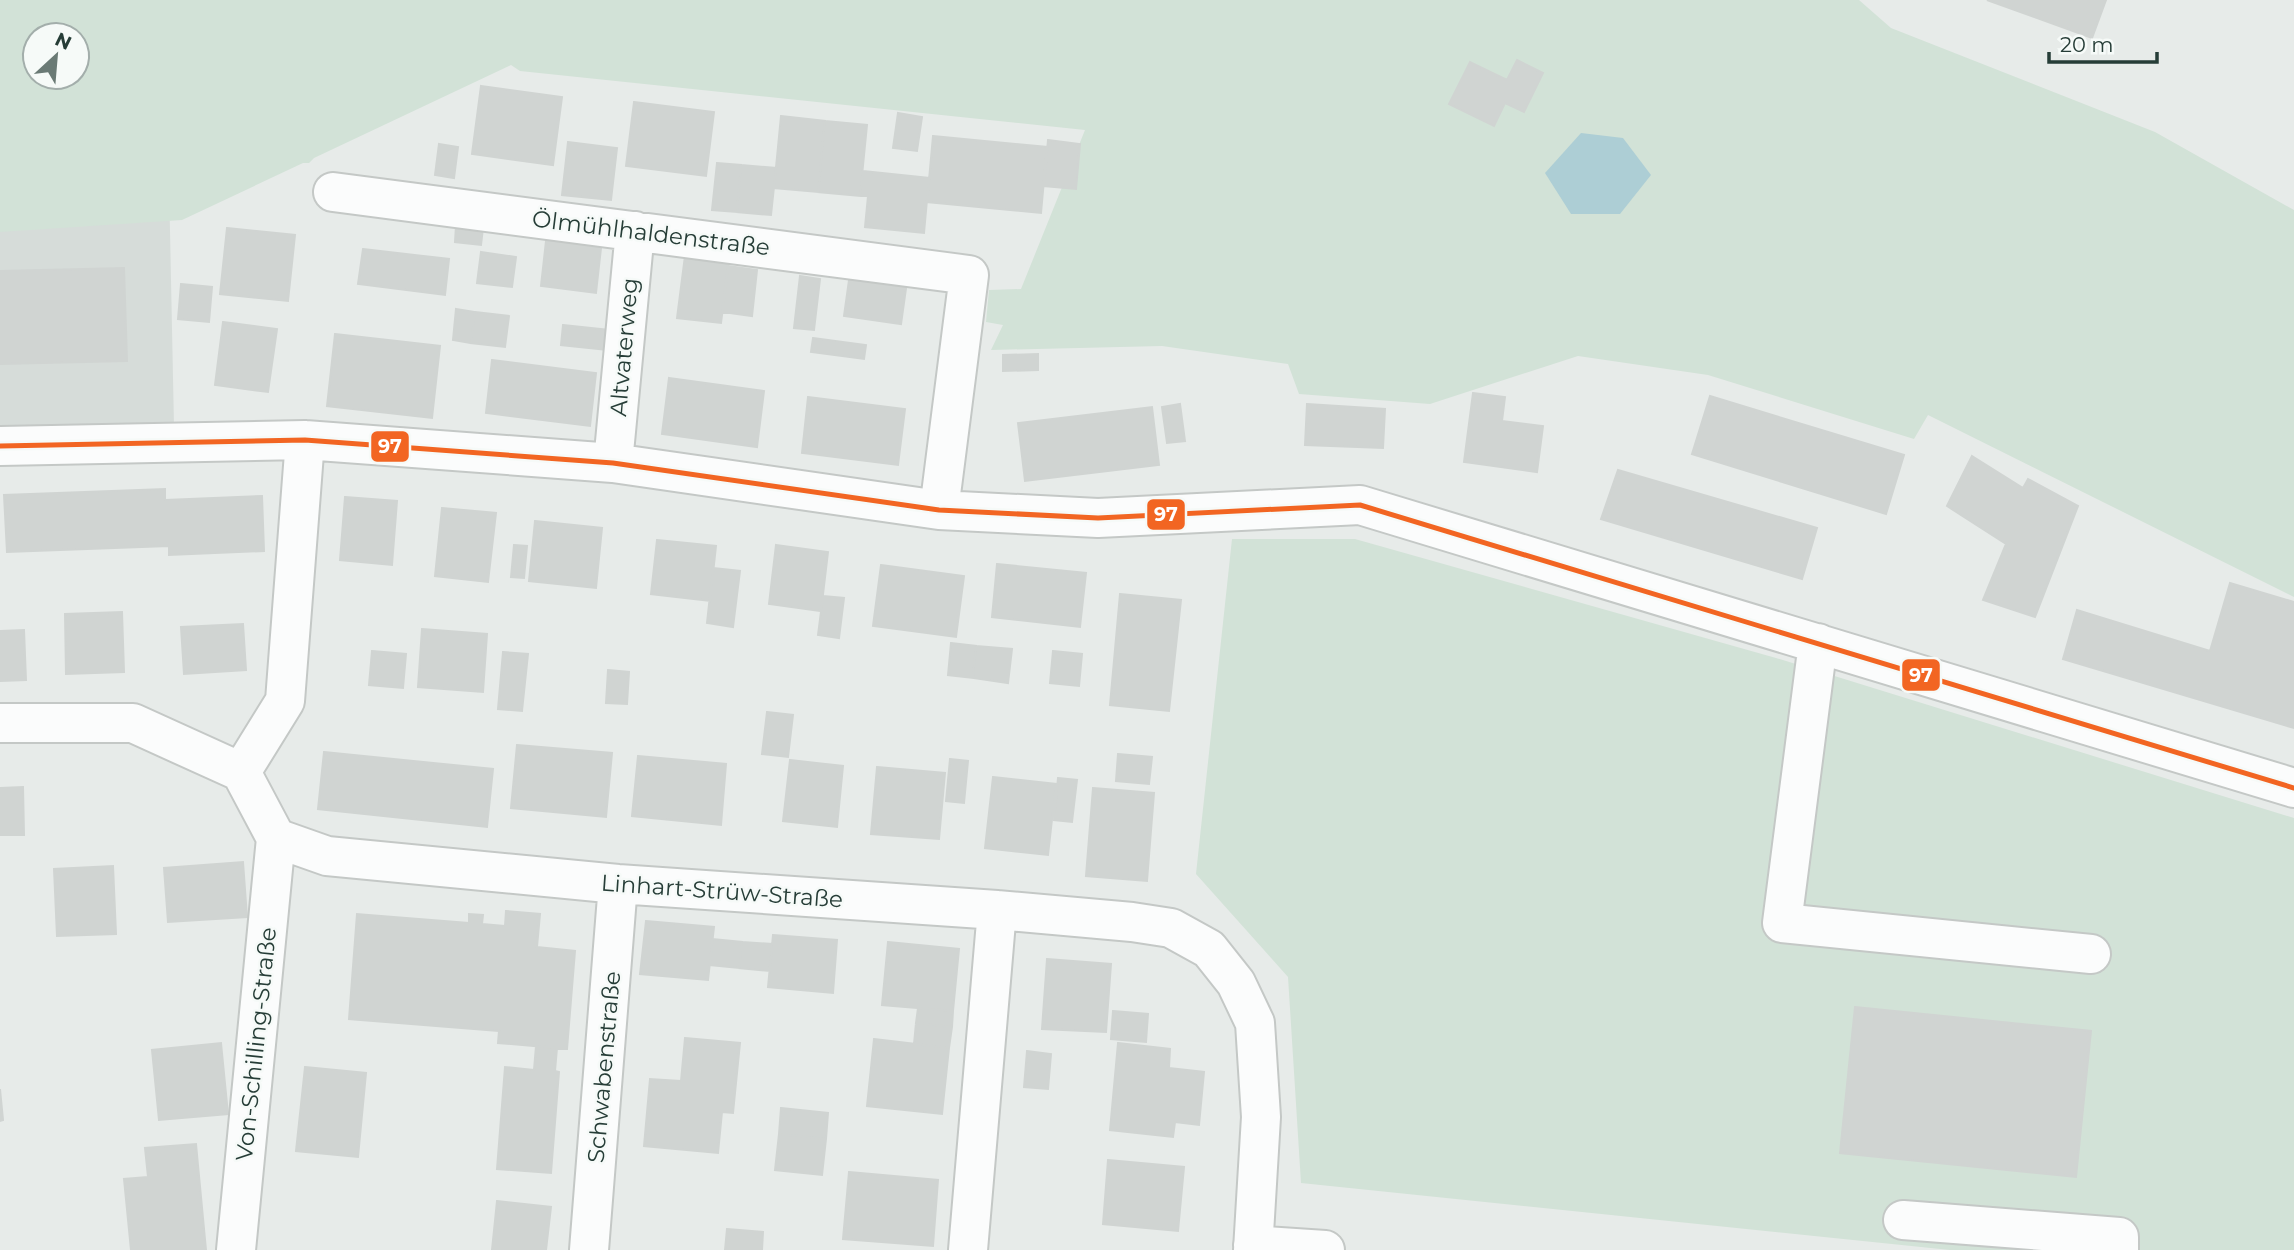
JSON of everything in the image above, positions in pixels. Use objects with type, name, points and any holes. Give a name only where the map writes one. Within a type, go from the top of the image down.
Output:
[{"type":"street","name":"Ölmühlhaldenstraße","points":[[333,192],[969,275],[939,510]]},
{"type":"street","name":"Altvaterweg","points":[[613,463],[635,230]]},
{"type":"street","points":[[241,772],[285,701],[304,440]]},
{"type":"street","points":[[0,446],[304,440],[613,463],[939,510],[1098,518],[1360,505],[2294,788]]},
{"type":"street","points":[[1818,643],[1782,923],[2091,954]]},
{"type":"street","points":[[0,723],[133,723],[241,772],[276,838]]},
{"type":"street","name":"Linhart-Strüw-Straße","points":[[276,838],[327,856],[618,884],[998,910],[1171,928],[1209,949],[1236,983],[1255,1023],[1261,1117],[1253,1247]]},
{"type":"street","name":"Von-Schilling-Straße","points":[[236,1250],[276,838]]},
{"type":"street","name":"Schwabenstraße","points":[[589,1250],[618,884]]},
{"type":"street","points":[[968,1250],[998,910]]},
{"type":"street","points":[[1903,1220],[2119,1237],[2119,1250]]},
{"type":"street","points":[[1253,1247],[1325,1250]]},
{"type":"shaded area","points":[[169,182],[174,426],[0,431],[0,183]]},
{"type":"green space","points":[[0,0],[1859,0],[1891,28],[2155,132],[2294,210],[2294,597],[1928,415],[1914,439],[1708,375],[1578,356],[1430,404],[1299,394],[1288,364],[1162,346],[991,350],[1003,325],[986,322],[989,290],[1021,289],[1085,130],[520,71],[511,65],[314,158],[309,163],[303,163],[182,220],[0,232]]},
{"type":"green space","points":[[1232,539],[1355,539],[1776,658],[2294,818],[2294,1250],[1950,1250],[1301,1183],[1288,977],[1196,874]]},
{"type":"water","points":[[1581,133],[1623,138],[1651,175],[1620,214],[1571,214],[1545,173]]},
{"type":"building","points":[[1987,0],[2106,0],[2092,38]]},
{"type":"building","points":[[1517,60],[1543,73],[1524,112],[1505,103],[1494,126],[1449,104],[1470,62],[1507,80]]},
{"type":"building","points":[[481,86],[562,97],[553,165],[472,154]]},
{"type":"building","points":[[634,102],[714,112],[706,176],[626,166]]},
{"type":"building","points":[[898,113],[922,117],[917,151],[893,148]]},
{"type":"building","points":[[781,116],[825,121],[818,192],[774,188]]},
{"type":"building","points":[[825,121],[867,125],[860,196],[818,192]]},
{"type":"building","points":[[933,136],[1047,147],[1041,213],[927,202]]},
{"type":"building","points":[[1048,140],[1080,144],[1076,189],[1044,186]]},
{"type":"building","points":[[568,142],[617,148],[611,200],[562,195]]},
{"type":"building","points":[[439,144],[458,147],[454,178],[435,175]]},
{"type":"building","points":[[717,163],[741,165],[737,212],[712,210]]},
{"type":"building","points":[[741,165],[776,168],[771,215],[737,212]]},
{"type":"building","points":[[863,171],[929,178],[924,233],[865,227],[868,196],[860,196]]},
{"type":"building","points":[[456,225],[483,228],[481,245],[455,242]]},
{"type":"building","points":[[227,228],[295,235],[288,301],[220,294]]},
{"type":"building","points":[[547,232],[602,239],[596,293],[541,286]]},
{"type":"building","points":[[686,248],[730,253],[721,323],[677,318]]},
{"type":"building","points":[[363,249],[449,259],[445,295],[358,284]]},
{"type":"building","points":[[481,252],[516,257],[512,287],[477,283]]},
{"type":"building","points":[[728,266],[757,270],[752,316],[722,312]]},
{"type":"building","points":[[851,266],[908,274],[901,324],[844,316]]},
{"type":"building","points":[[124,268],[127,361],[0,364],[0,271]]},
{"type":"building","points":[[800,276],[820,279],[814,330],[794,328]]},
{"type":"building","points":[[181,284],[212,287],[209,322],[178,319]]},
{"type":"building","points":[[456,309],[475,312],[471,343],[453,340]]},
{"type":"building","points":[[475,312],[509,316],[505,347],[471,343]]},
{"type":"building","points":[[223,322],[277,329],[268,392],[215,385]]},
{"type":"building","points":[[563,325],[609,330],[607,350],[561,345]]},
{"type":"building","points":[[335,334],[440,346],[432,418],[327,406]]},
{"type":"building","points":[[813,338],[866,345],[864,359],[811,352]]},
{"type":"building","points":[[1038,354],[1038,370],[1003,371],[1003,355]]},
{"type":"building","points":[[492,360],[596,373],[590,426],[486,413]]},
{"type":"building","points":[[669,378],[764,391],[757,447],[662,434]]},
{"type":"building","points":[[1473,393],[1505,397],[1502,421],[1543,426],[1537,472],[1464,462]]},
{"type":"building","points":[[1710,396],[1904,455],[1886,514],[1692,454]]},
{"type":"building","points":[[808,397],[905,409],[898,465],[802,453]]},
{"type":"building","points":[[1180,404],[1185,441],[1167,443],[1162,407]]},
{"type":"building","points":[[1307,404],[1385,409],[1383,448],[1305,445]]},
{"type":"building","points":[[1152,407],[1159,465],[1025,481],[1018,423]]},
{"type":"building","points":[[1972,456],[2023,488],[2028,479],[2078,506],[2035,617],[1983,600],[2006,544],[1947,506]]},
{"type":"building","points":[[1618,470],[1817,528],[1802,579],[1601,519]]},
{"type":"building","points":[[165,489],[165,500],[262,496],[264,551],[169,555],[169,546],[7,552],[4,495]]},
{"type":"building","points":[[345,497],[397,501],[392,565],[340,560]]},
{"type":"building","points":[[442,508],[496,513],[488,582],[435,576]]},
{"type":"building","points":[[535,521],[602,528],[596,588],[529,581]]},
{"type":"building","points":[[657,540],[716,546],[710,601],[651,594]]},
{"type":"building","points":[[514,545],[527,546],[524,578],[511,577]]},
{"type":"building","points":[[776,545],[828,552],[821,611],[769,604]]},
{"type":"building","points":[[997,564],[1086,573],[1080,627],[992,617]]},
{"type":"building","points":[[881,565],[964,576],[956,637],[873,626]]},
{"type":"building","points":[[713,568],[740,571],[733,627],[707,623]]},
{"type":"building","points":[[2230,583],[2294,602],[2294,728],[2063,659],[2077,610],[2210,651]]},
{"type":"building","points":[[1120,594],[1181,600],[1169,711],[1110,705]]},
{"type":"building","points":[[823,596],[844,598],[839,638],[818,635]]},
{"type":"building","points":[[122,612],[124,672],[66,674],[65,614]]},
{"type":"building","points":[[243,624],[246,670],[184,674],[181,627]]},
{"type":"building","points":[[422,629],[487,634],[483,692],[418,687]]},
{"type":"building","points":[[24,630],[26,680],[0,681],[0,631]]},
{"type":"building","points":[[951,643],[976,646],[973,678],[948,675]]},
{"type":"building","points":[[976,646],[1012,649],[1008,683],[973,678]]},
{"type":"building","points":[[372,651],[406,654],[403,688],[369,685]]},
{"type":"building","points":[[1053,651],[1082,654],[1079,686],[1050,683]]},
{"type":"building","points":[[503,652],[528,654],[522,711],[498,709]]},
{"type":"building","points":[[608,670],[629,672],[627,704],[606,703]]},
{"type":"building","points":[[767,712],[793,715],[788,757],[762,754]]},
{"type":"building","points":[[517,745],[612,753],[606,817],[511,808]]},
{"type":"building","points":[[324,752],[493,769],[487,827],[318,809]]},
{"type":"building","points":[[1118,754],[1152,757],[1149,784],[1116,781]]},
{"type":"building","points":[[638,756],[726,764],[721,825],[632,816]]},
{"type":"building","points":[[950,759],[968,761],[964,803],[946,801]]},
{"type":"building","points":[[790,760],[843,766],[837,827],[783,821]]},
{"type":"building","points":[[877,767],[945,773],[939,839],[871,834]]},
{"type":"building","points":[[993,777],[1056,784],[1048,855],[985,848]]},
{"type":"building","points":[[1058,778],[1077,780],[1072,822],[1054,820]]},
{"type":"building","points":[[23,787],[24,835],[0,835],[0,788]]},
{"type":"building","points":[[1093,788],[1154,793],[1147,881],[1086,876]]},
{"type":"building","points":[[243,862],[247,917],[168,922],[164,868]]},
{"type":"building","points":[[113,866],[116,934],[57,936],[54,869]]},
{"type":"building","points":[[506,911],[540,914],[537,947],[575,951],[567,1049],[498,1043],[499,1031],[349,1019],[357,914],[469,923],[469,914],[483,915],[482,924],[505,926]]},
{"type":"building","points":[[646,921],[714,927],[708,980],[640,974]]},
{"type":"building","points":[[773,935],[837,940],[833,993],[768,987]]},
{"type":"building","points":[[712,939],[742,942],[739,968],[710,965]]},
{"type":"building","points":[[742,942],[772,944],[770,971],[739,968]]},
{"type":"building","points":[[888,942],[959,949],[953,1011],[882,1005]]},
{"type":"building","points":[[1047,959],[1111,964],[1106,1032],[1042,1029]]},
{"type":"building","points":[[1855,1007],[2091,1031],[2076,1177],[1840,1153]]},
{"type":"building","points":[[918,1008],[953,1011],[952,1027],[916,1023]]},
{"type":"building","points":[[1113,1011],[1148,1014],[1146,1042],[1111,1039]]},
{"type":"building","points":[[916,1023],[952,1027],[949,1048],[914,1044]]},
{"type":"building","points":[[685,1038],[740,1043],[733,1113],[722,1112],[718,1153],[644,1146],[650,1079],[681,1081]]},
{"type":"building","points":[[874,1039],[949,1048],[942,1114],[867,1106]]},
{"type":"building","points":[[221,1043],[228,1114],[159,1120],[152,1050]]},
{"type":"building","points":[[1118,1043],[1170,1049],[1169,1068],[1204,1072],[1199,1125],[1175,1122],[1173,1137],[1110,1130]]},
{"type":"building","points":[[536,1046],[557,1048],[555,1071],[559,1072],[551,1173],[497,1169],[505,1067],[534,1070]]},
{"type":"building","points":[[1027,1051],[1051,1054],[1048,1089],[1024,1087]]},
{"type":"building","points":[[305,1067],[366,1073],[358,1157],[296,1151]]},
{"type":"building","points":[[0,1089],[3,1120],[0,1121]]},
{"type":"building","points":[[781,1108],[828,1113],[826,1139],[779,1134]]},
{"type":"building","points":[[779,1134],[826,1139],[822,1175],[775,1170]]},
{"type":"building","points":[[196,1144],[206,1250],[131,1250],[124,1179],[148,1177],[145,1148]]},
{"type":"building","points":[[1108,1160],[1184,1167],[1178,1231],[1103,1224]]},
{"type":"building","points":[[849,1172],[938,1180],[933,1246],[843,1239]]},
{"type":"building","points":[[497,1201],[551,1207],[546,1250],[492,1250]]},
{"type":"building","points":[[727,1229],[763,1232],[762,1250],[725,1250]]},
{"type":"transit line","name":"97","points":[[0,446],[305,440],[613,463],[939,510],[1098,518],[1360,505],[2294,788]]}]
